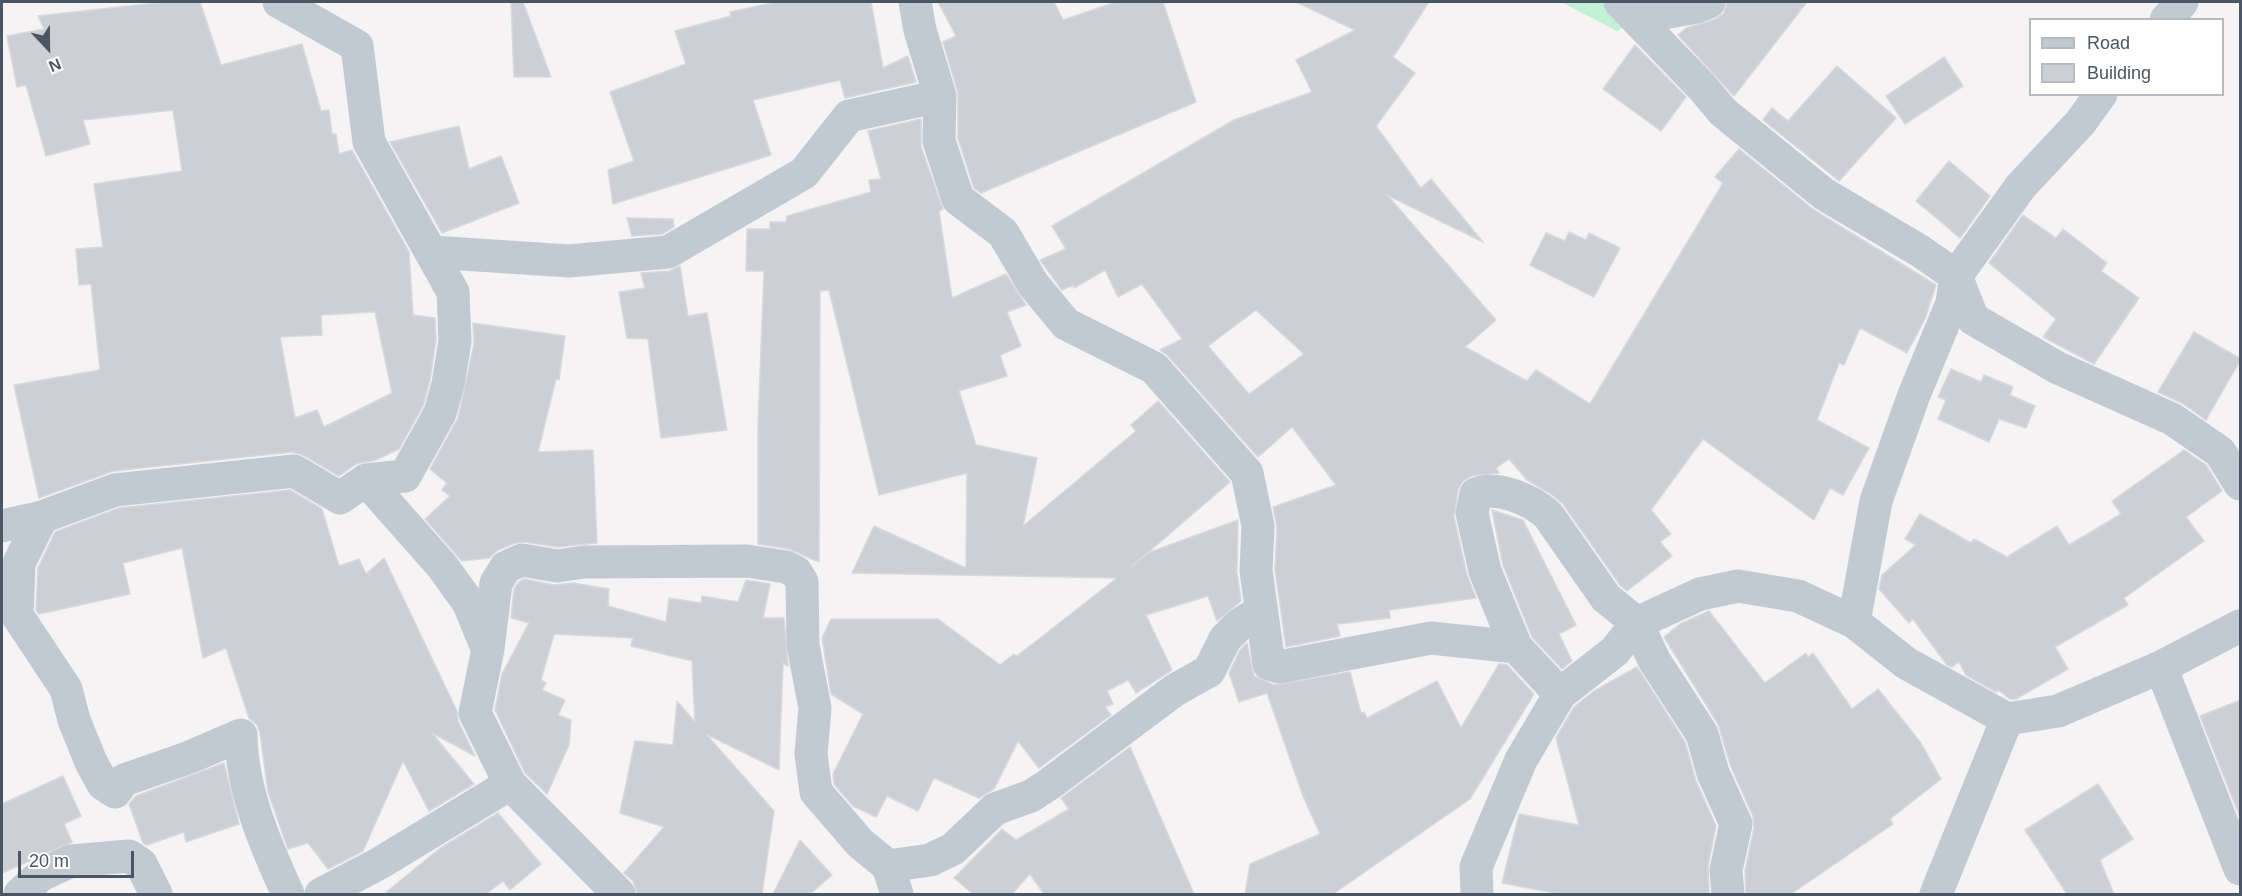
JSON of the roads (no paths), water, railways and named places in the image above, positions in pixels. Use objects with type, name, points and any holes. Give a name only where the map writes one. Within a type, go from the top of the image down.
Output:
[{"type":"street","points":[[2,526],[42,518],[115,490],[294,471],[340,498],[366,480],[405,476],[440,413],[446,393],[454,341],[453,292],[369,142],[357,46],[279,2]]},
{"type":"street","points":[[915,2],[920,30],[940,96],[939,141],[958,199],[1003,233],[1033,284],[1066,324],[1154,368],[1247,473],[1258,526],[1256,571],[1269,664],[1274,667],[1431,638],[1516,647]]},
{"type":"street","points":[[1629,7],[1696,7],[1709,2]]},
{"type":"street","points":[[2168,18],[2182,2]]},
{"type":"street","points":[[1629,7],[1723,112],[1824,194],[1920,251],[1956,276],[1972,320],[2058,368],[2172,419],[2220,452],[2241,484]]},
{"type":"street","points":[[432,252],[569,261],[668,252],[804,173],[849,116],[940,96]]},
{"type":"street","points":[[1854,622],[1876,501],[1914,395],[1952,303],[1956,276],[2021,186],[2080,123],[2100,96]]},
{"type":"street","points":[[366,480],[442,566],[468,602],[488,649]]},
{"type":"street","points":[[1560,694],[1516,647],[1485,571],[1472,513],[1476,494],[1485,490],[1527,500],[1538,506],[1548,515],[1606,598],[1637,623],[1654,660],[1702,734],[1713,773],[1736,824],[1726,870],[1728,894]]},
{"type":"street","points":[[42,518],[19,563],[17,615],[66,689],[74,720],[98,775],[110,790],[115,792],[124,780],[190,757],[241,735],[241,764],[264,841],[288,894]]},
{"type":"street","points":[[619,894],[510,784],[475,712],[488,649],[496,583],[507,567],[522,561],[557,566],[584,562],[747,561],[786,567],[796,572],[802,582],[803,645],[815,708],[811,754],[816,792],[892,880],[953,849],[995,809],[1031,796],[1175,690],[1209,671],[1225,639],[1239,625],[1261,611]]},
{"type":"street","points":[[1477,894],[1476,867],[1521,760],[1560,694],[1615,651],[1637,623],[1700,594],[1738,586],[1798,596],[1854,622],[1906,663],[2007,719],[2058,711],[2161,668],[2241,626]]},
{"type":"street","points":[[2161,668],[2241,868]]},
{"type":"street","points":[[1936,894],[2007,719]]},
{"type":"street","points":[[321,894],[380,863],[510,784]]},
{"type":"street","points":[[20,894],[41,875],[71,861],[129,856],[141,864],[156,894]]}]
